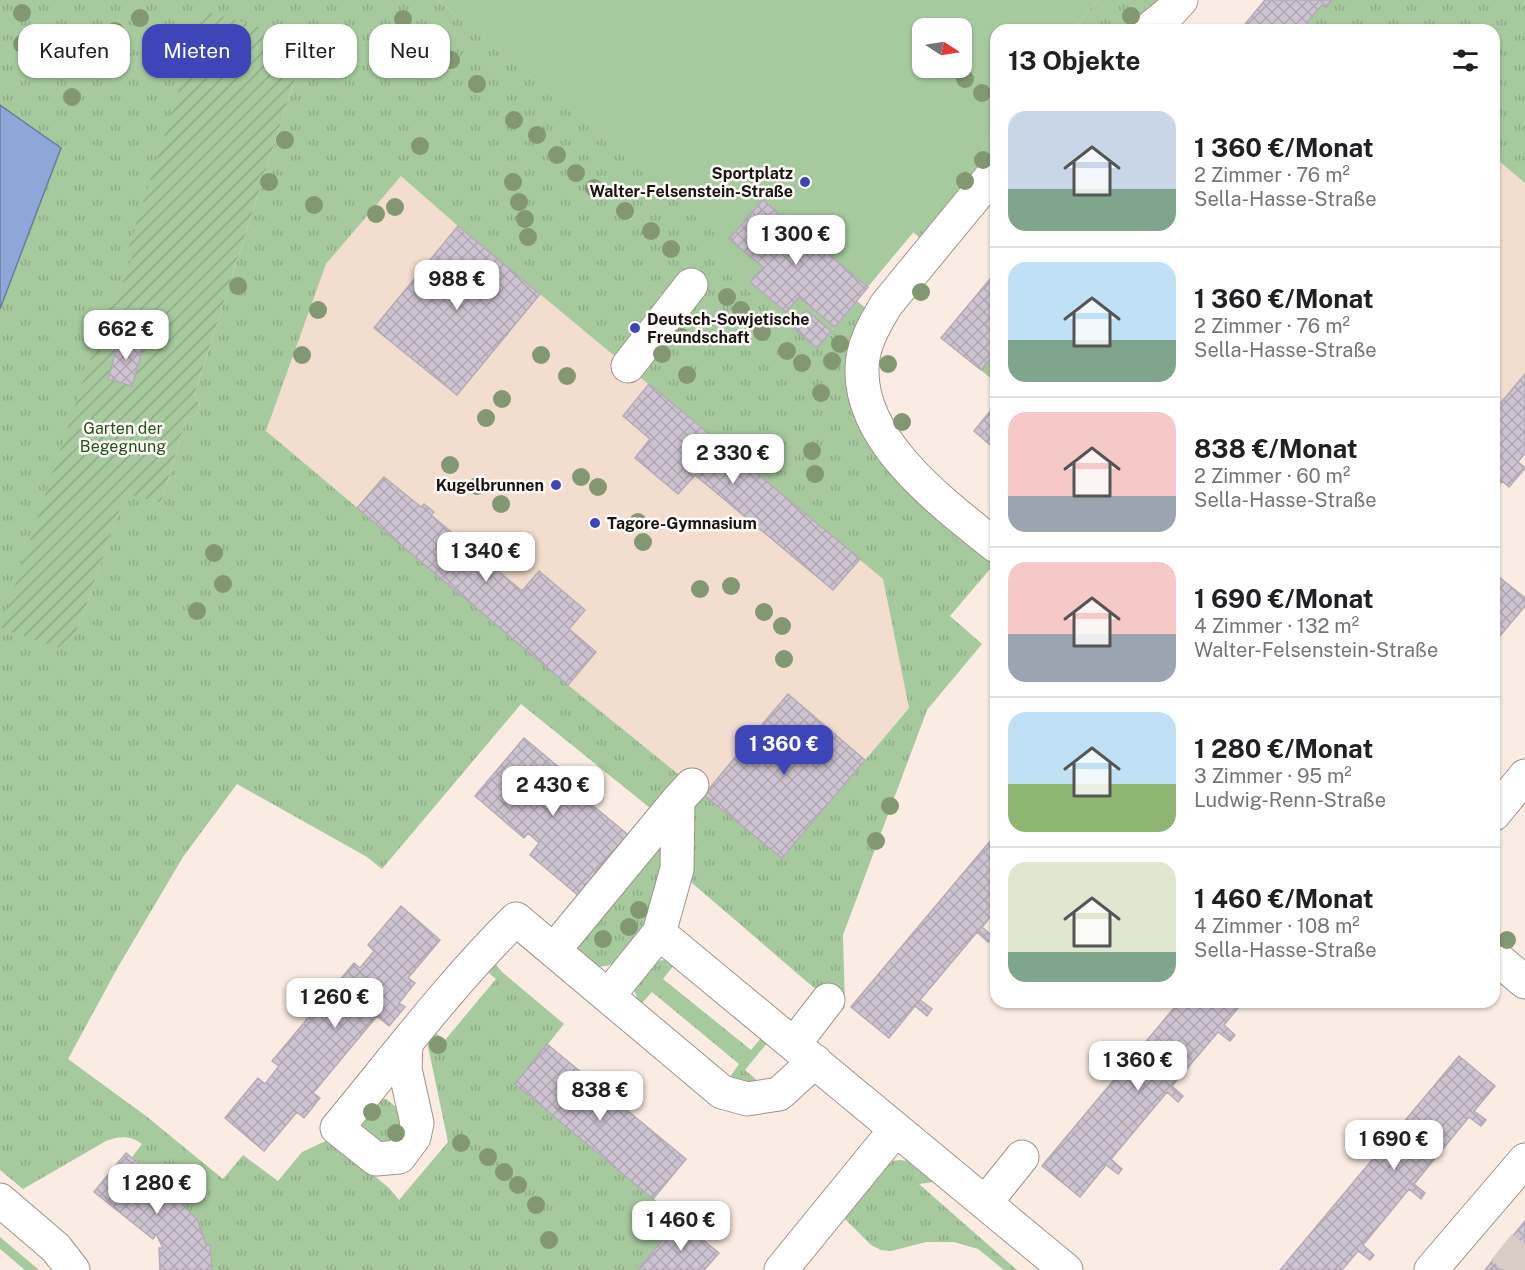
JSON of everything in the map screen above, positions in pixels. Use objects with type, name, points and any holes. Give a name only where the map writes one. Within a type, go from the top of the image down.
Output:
[{"type":"street","points":[[1155,24],[1181,0]]},
{"type":"street","points":[[990,178],[886,305],[865,347],[862,368],[863,385],[872,418],[890,450],[933,492],[990,541]]},
{"type":"street","points":[[628,366],[691,285]]},
{"type":"street","points":[[1500,807],[1525,777]]},
{"type":"street","points":[[554,950],[685,792],[677,869],[659,933],[608,996]]},
{"type":"street","points":[[406,1045],[489,946],[516,919],[722,1092],[747,1099],[779,1094],[804,1052],[828,1000]]},
{"type":"street","points":[[659,933],[1066,1270]]},
{"type":"street","points":[[1500,962],[1525,982]]},
{"type":"street","points":[[781,1270],[896,1129]]},
{"type":"street","points":[[985,1203],[1022,1157]]},
{"type":"street","points":[[1431,1270],[1525,1160]]},
{"type":"street","points":[[0,1200],[56,1248],[73,1270]]},
{"type":"shaded area","points":[[1500,162],[1525,183],[1525,453],[1518,462],[1525,468],[1509,487],[1502,481],[1500,484]]},
{"type":"shaded area","name":"Tagore-Gymnasium","points":[[401,175],[458,226],[883,579],[909,707],[782,858],[568,685],[266,431],[326,264]]},
{"type":"green space","points":[[0,0],[438,0],[716,233],[702,251],[817,348],[857,301],[867,309],[853,339],[846,362],[848,386],[858,418],[990,556],[990,569],[950,616],[982,644],[927,710],[843,935],[845,1007],[841,1011],[685,877],[688,797],[704,795],[782,858],[909,708],[883,579],[401,176],[326,264],[266,431],[568,685],[683,778],[655,812],[521,704],[382,869],[367,857],[237,784],[183,857],[118,967],[68,1059],[146,1116],[223,1179],[243,1155],[278,1181],[302,1152],[330,1139],[389,1188],[399,1200],[448,1142],[425,1032],[429,1028],[445,1040],[496,979],[482,967],[490,957],[502,972],[564,1024],[516,1084],[679,1220],[638,1270],[212,1270],[210,1246],[206,1245],[198,1221],[182,1204],[184,1200],[132,1157],[142,1144],[134,1139],[120,1137],[106,1141],[23,1189],[0,1170],[0,309],[61,148],[0,105]],"holes":[[[204,12],[263,29],[263,24],[357,24],[357,78],[295,78],[194,396],[200,404],[197,414],[186,419],[161,503],[125,492],[88,601],[68,650],[108,307],[116,302],[133,257],[185,78],[142,78],[142,24],[201,24]]]},
{"type":"green space","name":"Sportplatz Walter-Felsenstein-Straße","points":[[438,0],[1098,0],[1078,24],[990,24],[990,140],[817,348],[701,251],[715,233]]},
{"type":"green space","points":[[1098,0],[1166,0],[1140,24],[1078,24]]},
{"type":"green space","points":[[1332,0],[1525,0],[1525,183],[1500,162],[1500,24],[1306,23],[1322,5],[1326,8]]},
{"type":"green space","name":"Garten der Begegnung","points":[[204,11],[249,24],[200,24]]},
{"type":"green space","name":"Garten der Begegnung","points":[[251,25],[263,28],[263,78],[295,78],[194,396],[200,404],[197,414],[186,419],[161,503],[125,493],[88,601],[68,651],[1,628],[108,306],[116,302],[132,257],[128,250],[183,78],[251,78]]},
{"type":"green space","points":[[990,140],[990,160],[923,241],[913,232]]},
{"type":"green space","points":[[990,359],[990,378],[981,370]]},
{"type":"green space","points":[[667,829],[654,918],[620,960],[599,967],[590,964],[568,946]]},
{"type":"green space","points":[[665,960],[675,964],[663,979],[751,1050],[762,1037],[768,1042],[745,1070],[758,1081],[755,1085],[730,1077],[739,1064],[652,992],[640,1005],[634,990],[653,961]]},
{"type":"green space","points":[[373,1098],[386,1099],[404,1113],[393,1149],[359,1131],[356,1116]]},
{"type":"green space","points":[[892,1161],[916,1162],[940,1181],[919,1184],[1017,1270],[1004,1270],[978,1249],[954,1242],[926,1242],[891,1251],[881,1250],[871,1245],[843,1217],[887,1165]]},
{"type":"green space","points":[[0,1237],[39,1270],[25,1270],[0,1249]]},
{"type":"water","points":[[0,105],[61,148],[0,309]]},
{"type":"building","points":[[1265,0],[1332,0],[1326,8],[1322,5],[1307,24],[1245,24]]},
{"type":"building","points":[[763,200],[868,287],[835,327],[799,297],[786,312],[750,282],[763,267],[729,239]]},
{"type":"building","points":[[458,226],[540,294],[457,395],[374,328]]},
{"type":"building","points":[[990,279],[990,359],[981,370],[941,338]]},
{"type":"building","points":[[806,310],[831,331],[817,348],[792,327]]},
{"type":"building","points":[[120,336],[144,344],[132,386],[108,379]]},
{"type":"building","points":[[1525,374],[1525,453],[1518,462],[1525,468],[1509,487],[1502,481],[1500,484],[1500,404]]},
{"type":"building","points":[[649,384],[860,559],[833,590],[695,475],[678,494],[635,458],[650,439],[623,416]]},
{"type":"building","points":[[990,411],[990,445],[974,431]]},
{"type":"building","points":[[384,477],[421,507],[424,504],[434,512],[431,515],[522,591],[539,571],[585,610],[569,629],[596,652],[568,685],[357,508]]},
{"type":"building","points":[[1500,578],[1525,598],[1525,606],[1500,636]]},
{"type":"building","points":[[788,694],[865,760],[782,858],[704,795],[742,749],[738,745],[745,736],[749,740]]},
{"type":"building","points":[[524,738],[573,779],[565,790],[576,799],[581,796],[631,837],[610,863],[606,859],[597,870],[600,874],[580,897],[530,855],[539,843],[528,833],[524,838],[475,796]]},
{"type":"building","points":[[990,841],[990,917],[982,927],[990,934],[990,940],[988,942],[977,932],[920,1000],[932,1009],[927,1016],[915,1006],[889,1038],[851,1007]]},
{"type":"building","points":[[401,906],[440,940],[408,978],[415,983],[399,1003],[405,1007],[389,1026],[377,1016],[313,1093],[320,1098],[304,1118],[297,1112],[264,1151],[225,1118],[258,1078],[265,1084],[279,1066],[272,1061],[354,963],[360,968],[374,951],[368,945]]},
{"type":"building","points":[[1174,1008],[1238,1008],[1224,1025],[1235,1035],[1230,1041],[1218,1032],[1172,1086],[1183,1096],[1178,1102],[1167,1092],[1111,1159],[1122,1169],[1118,1174],[1106,1165],[1080,1197],[1042,1166]]},
{"type":"building","points":[[547,1044],[686,1159],[653,1199],[515,1084]]},
{"type":"building","points":[[1459,1056],[1495,1086],[1474,1111],[1486,1120],[1481,1126],[1469,1117],[1414,1184],[1425,1193],[1421,1199],[1409,1189],[1363,1245],[1374,1255],[1370,1260],[1358,1251],[1342,1270],[1280,1270]]},
{"type":"building","points":[[126,1153],[184,1200],[182,1204],[198,1221],[206,1245],[210,1245],[212,1270],[160,1270],[159,1248],[163,1248],[156,1234],[153,1239],[94,1192]]},
{"type":"building","points":[[679,1220],[719,1253],[704,1270],[638,1270]]},
{"type":"building","points":[[1525,1221],[1525,1270],[1485,1270]]},
{"type":"tunnel","points":[[1504,1270],[1525,1244]]},
{"type":"place","name":"Sportplatz Walter-Felsenstein-Straße","points":[[805,182]]},
{"type":"place","name":"Deutsch-Sowjetische Freundschaft","points":[[635,328]]},
{"type":"place","name":"Kugelbrunnen","points":[[556,485]]},
{"type":"place","name":"Tagore-Gymnasium","points":[[595,523]]}]
